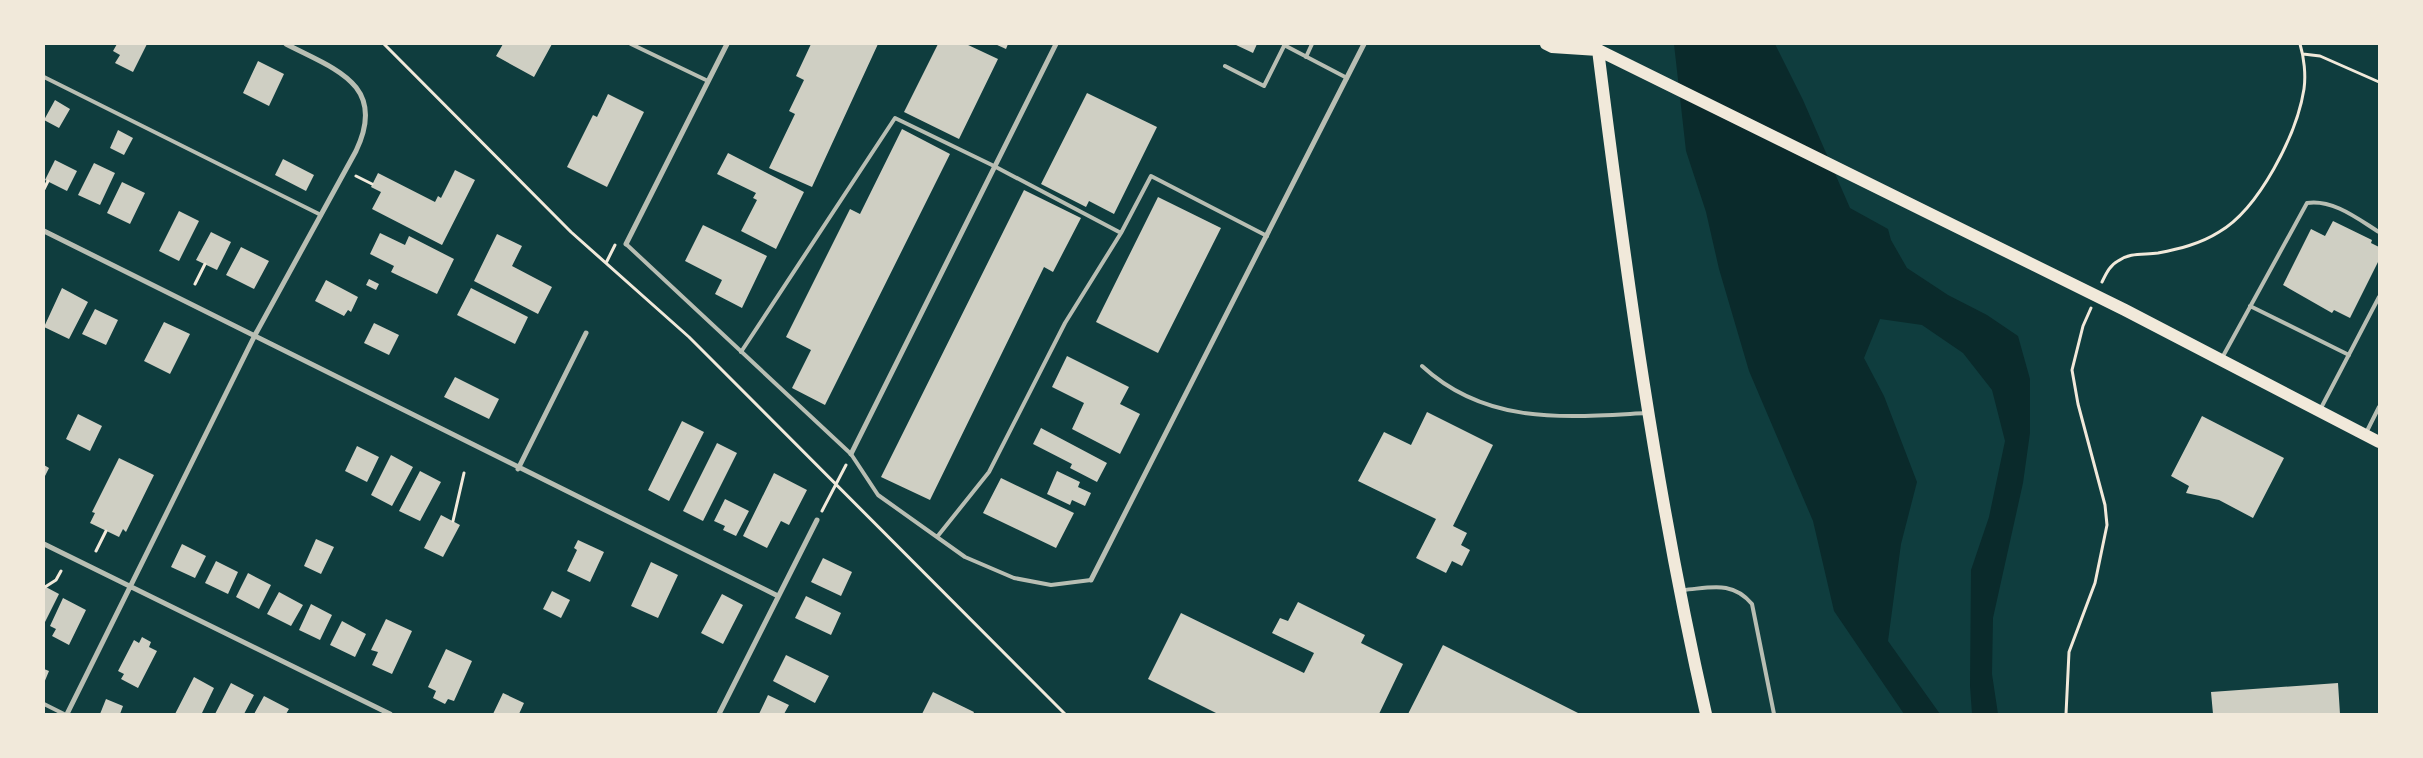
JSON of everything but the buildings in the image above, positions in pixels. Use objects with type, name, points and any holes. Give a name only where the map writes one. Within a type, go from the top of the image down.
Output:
[{"type":"main road","points":[[1546,44],[1552,47],[1597,45],[1674,87],[2124,310],[2379,442]]},
{"type":"main road","points":[[1597,45],[1634,331],[1647,413],[1680,591],[1706,714]]},
{"type":"street","points":[[66,714],[255,335],[364,132],[364,104],[362,94],[356,85],[343,73],[286,44]]},
{"type":"street","points":[[626,244],[726,44]]},
{"type":"street","points":[[852,454],[1056,44]]},
{"type":"street","points":[[1091,580],[1364,44]]},
{"type":"street","points":[[44,232],[255,335],[518,469],[778,596]]},
{"type":"street","points":[[518,469],[586,333]]},
{"type":"street","points":[[719,714],[817,520]]},
{"type":"street","points":[[44,544],[390,714]]},
{"type":"lane","points":[[631,44],[708,81]]},
{"type":"lane","points":[[1225,66],[1264,86],[1284,44],[1347,78]]},
{"type":"lane","points":[[1306,57],[1312,44]]},
{"type":"lane","points":[[44,77],[321,215]]},
{"type":"lane","points":[[741,352],[895,118],[994,166],[1121,232]]},
{"type":"lane","points":[[937,537],[989,472],[1065,323],[1121,232],[1150,176],[1267,236]]},
{"type":"lane","points":[[2220,360],[2308,202],[2320,201],[2337,208],[2379,232]]},
{"type":"lane","points":[[626,244],[852,454],[878,495],[965,557],[1014,578],[1051,585],[1091,580]]},
{"type":"lane","points":[[2319,411],[2379,297]]},
{"type":"lane","points":[[2250,306],[2349,354]]},
{"type":"lane","points":[[1422,366],[1436,380],[1467,396],[1504,410],[1545,417],[1647,413]]},
{"type":"lane","points":[[2365,435],[2379,407]]},
{"type":"lane","points":[[1680,591],[1718,587],[1732,588],[1743,593],[1752,604],[1774,714]]},
{"type":"lane","points":[[44,704],[66,714]]},
{"type":"path","points":[[384,44],[571,232],[689,337],[1065,714]]},
{"type":"path","points":[[2099,290],[2107,272],[2117,261],[2130,254],[2156,253],[2188,246],[2220,232],[2262,190],[2286,145],[2304,89],[2303,54],[2300,44]]},
{"type":"path","points":[[2303,54],[2320,56],[2379,82]]},
{"type":"path","points":[[356,176],[372,184]]},
{"type":"path","points":[[44,189],[48,181]]},
{"type":"path","points":[[195,284],[205,264]]},
{"type":"path","points":[[2066,714],[2069,652],[2094,583],[2107,525],[2105,505],[2078,404],[2072,370],[2083,326],[2095,299]]},
{"type":"path","points":[[817,520],[852,454]]},
{"type":"path","points":[[453,521],[464,473]]},
{"type":"path","points":[[96,551],[106,531]]},
{"type":"path","points":[[46,587],[56,580],[62,571]]},
{"type":"water","points":[[1674,44],[1775,44],[1803,100],[1850,208],[1888,229],[1891,240],[1907,268],[1948,295],[1987,315],[2018,336],[2030,379],[2030,433],[2023,483],[1993,618],[1992,674],[1998,714],[1972,714],[1970,686],[1971,570],[1989,517],[2005,441],[1992,390],[1963,353],[1922,325],[1880,319],[1864,358],[1884,396],[1917,482],[1901,544],[1888,641],[1940,714],[1904,714],[1834,611],[1813,521],[1749,371],[1719,269],[1706,212],[1686,151]]}]
